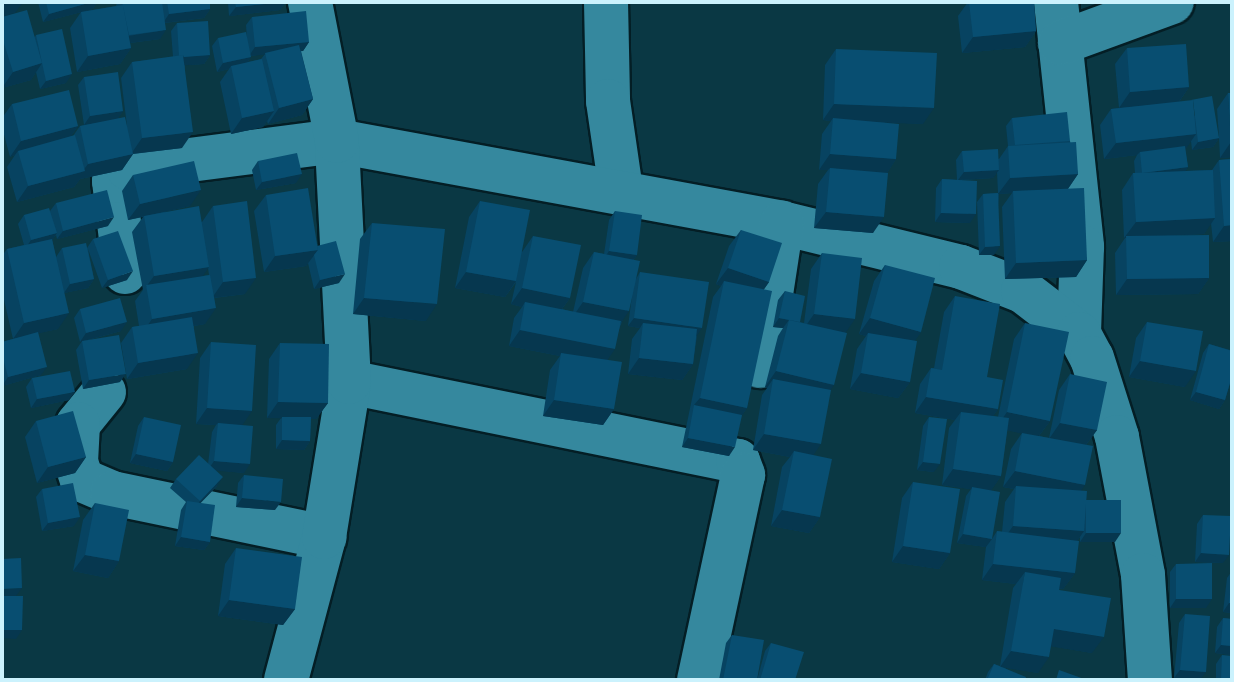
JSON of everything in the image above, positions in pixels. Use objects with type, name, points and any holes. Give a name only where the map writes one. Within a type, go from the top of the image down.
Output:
[{"type":"street","points":[[286,680],[324,537],[349,382],[337,141],[310,2]]},
{"type":"street","points":[[606,2],[608,101],[621,190]]},
{"type":"street","points":[[1150,680],[1143,575],[1117,437],[1079,334],[1082,247],[1058,22],[1172,2]]},
{"type":"street","points":[[125,272],[114,181],[128,168],[337,141],[621,190],[782,223],[972,271],[1023,291],[1079,334]]},
{"type":"street","points":[[760,366],[782,223]]},
{"type":"street","points":[[349,382],[738,461],[743,475],[699,680]]},
{"type":"street","points":[[104,392],[78,424],[76,462],[82,480],[112,493],[324,537]]},
{"type":"building","points":[[46,2],[92,2],[49,14]]},
{"type":"building","points":[[122,2],[162,2],[166,30],[129,35]]},
{"type":"building","points":[[167,2],[210,2],[210,9],[169,14]]},
{"type":"building","points":[[235,2],[282,2],[236,7]]},
{"type":"building","points":[[969,2],[1034,2],[1036,31],[973,37]]},
{"type":"building","points":[[123,5],[131,48],[88,56],[81,12]]},
{"type":"building","points":[[27,10],[42,63],[13,72],[2,37],[2,17]]},
{"type":"building","points":[[306,11],[309,42],[255,47],[252,17]]},
{"type":"building","points":[[208,21],[210,55],[179,56],[177,23]]},
{"type":"building","points":[[62,29],[72,74],[46,81],[36,35]]},
{"type":"building","points":[[246,32],[251,57],[223,63],[218,38]]},
{"type":"building","points":[[1186,44],[1189,87],[1130,92],[1127,48]]},
{"type":"building","points":[[299,45],[313,99],[279,108],[265,53]]},
{"type":"building","points":[[836,49],[937,53],[934,108],[834,104]]},
{"type":"building","points":[[183,55],[193,132],[142,138],[132,62]]},
{"type":"building","points":[[262,59],[274,111],[242,118],[231,66]]},
{"type":"building","points":[[118,72],[123,111],[90,116],[84,77]]},
{"type":"building","points":[[69,90],[78,126],[21,141],[12,104]]},
{"type":"building","points":[[1228,93],[1232,93],[1232,142],[1231,142]]},
{"type":"building","points":[[1212,96],[1219,138],[1198,142],[1191,100]]},
{"type":"building","points":[[1193,100],[1196,134],[1116,143],[1111,109]]},
{"type":"building","points":[[1067,112],[1070,141],[1015,145],[1012,118]]},
{"type":"building","points":[[125,117],[133,154],[88,164],[80,126]]},
{"type":"building","points":[[833,118],[899,124],[896,159],[830,154]]},
{"type":"building","points":[[75,135],[85,171],[28,186],[18,151]]},
{"type":"building","points":[[1076,142],[1078,174],[1010,178],[1008,146]]},
{"type":"building","points":[[1185,146],[1188,167],[1142,173],[1140,152]]},
{"type":"building","points":[[998,149],[999,170],[964,172],[962,151]]},
{"type":"building","points":[[297,153],[302,174],[262,182],[258,161]]},
{"type":"building","points":[[1232,159],[1232,225],[1224,226],[1219,160]]},
{"type":"building","points":[[194,161],[201,190],[140,204],[133,175]]},
{"type":"building","points":[[830,168],[888,173],[884,217],[826,212]]},
{"type":"building","points":[[1213,170],[1215,218],[1136,222],[1133,173]]},
{"type":"building","points":[[942,179],[977,181],[976,214],[941,213]]},
{"type":"building","points":[[308,188],[318,250],[275,256],[266,195]]},
{"type":"building","points":[[1084,188],[1087,260],[1016,263],[1013,191]]},
{"type":"building","points":[[107,190],[114,217],[63,231],[56,203]]},
{"type":"building","points":[[998,193],[1000,246],[985,247],[983,194]]},
{"type":"building","points":[[247,201],[256,278],[223,282],[213,206]]},
{"type":"building","points":[[480,201],[530,210],[516,281],[466,272]]},
{"type":"building","points":[[199,206],[209,267],[154,276],[144,216]]},
{"type":"building","points":[[49,208],[57,233],[31,240],[24,215]]},
{"type":"building","points":[[615,211],[642,215],[637,255],[609,251]]},
{"type":"building","points":[[372,223],[445,229],[437,304],[364,298]]},
{"type":"building","points":[[741,230],[782,243],[769,282],[728,268]]},
{"type":"building","points":[[118,231],[133,271],[108,280],[93,239]]},
{"type":"building","points":[[1209,235],[1209,278],[1127,279],[1126,236]]},
{"type":"building","points":[[533,236],[581,245],[570,298],[522,288]]},
{"type":"building","points":[[52,239],[69,313],[24,323],[7,249]]},
{"type":"building","points":[[336,241],[345,274],[320,280],[314,255],[317,246]]},
{"type":"building","points":[[86,243],[94,279],[70,284],[62,248]]},
{"type":"building","points":[[594,252],[640,261],[629,311],[583,302]]},
{"type":"building","points":[[822,253],[862,258],[855,319],[814,314]]},
{"type":"building","points":[[885,265],[935,278],[921,332],[870,318]]},
{"type":"building","points":[[640,272],[709,282],[702,328],[634,318]]},
{"type":"building","points":[[210,275],[216,308],[152,319],[146,285]]},
{"type":"building","points":[[724,281],[772,291],[747,408],[700,398]]},
{"type":"building","points":[[785,291],[805,296],[800,322],[779,318]]},
{"type":"building","points":[[955,296],[1000,304],[987,377],[1003,380],[998,409],[926,397],[931,368],[942,370]]},
{"type":"building","points":[[120,298],[127,322],[86,333],[80,309]]},
{"type":"building","points":[[525,302],[621,321],[615,349],[520,330]]},
{"type":"building","points":[[192,317],[198,353],[138,363],[132,327]]},
{"type":"building","points":[[789,320],[847,333],[834,385],[776,371]]},
{"type":"building","points":[[1147,322],[1203,331],[1196,371],[1140,361]]},
{"type":"building","points":[[643,323],[697,329],[693,364],[639,358]]},
{"type":"building","points":[[1025,323],[1069,332],[1050,421],[1007,412]]},
{"type":"building","points":[[38,332],[47,367],[8,377],[2,342]]},
{"type":"building","points":[[868,333],[917,341],[910,382],[861,373]]},
{"type":"building","points":[[119,335],[126,374],[89,380],[82,341]]},
{"type":"building","points":[[211,342],[256,345],[252,411],[207,408]]},
{"type":"building","points":[[280,343],[329,344],[328,403],[278,402]]},
{"type":"building","points":[[1209,344],[1232,351],[1232,376],[1225,400],[1196,392]]},
{"type":"building","points":[[561,353],[622,362],[614,409],[554,400]]},
{"type":"building","points":[[70,371],[75,392],[37,399],[32,378]]},
{"type":"building","points":[[1070,374],[1107,382],[1097,430],[1060,423]]},
{"type":"building","points":[[773,379],[831,390],[821,444],[764,434]]},
{"type":"building","points":[[694,405],[742,415],[735,447],[688,438]]},
{"type":"building","points":[[73,411],[86,457],[48,467],[36,421]]},
{"type":"building","points":[[961,412],[1009,418],[1001,476],[953,469]]},
{"type":"building","points":[[144,417],[181,425],[173,462],[136,454]]},
{"type":"building","points":[[282,417],[311,417],[310,441],[282,440]]},
{"type":"building","points":[[929,417],[947,419],[940,464],[923,462]]},
{"type":"building","points":[[218,423],[253,426],[250,464],[214,461]]},
{"type":"building","points":[[1022,433],[1093,446],[1085,485],[1015,471]]},
{"type":"building","points":[[794,451],[832,459],[820,517],[782,510]]},
{"type":"building","points":[[199,455],[223,477],[200,501],[176,479]]},
{"type":"building","points":[[244,475],[283,479],[281,502],[242,498]]},
{"type":"building","points":[[913,482],[960,489],[950,553],[903,546]]},
{"type":"building","points":[[73,483],[80,517],[48,523],[42,489]]},
{"type":"building","points":[[1016,486],[1087,491],[1084,531],[1013,526]]},
{"type":"building","points":[[972,487],[1000,492],[992,539],[963,534]]},
{"type":"building","points":[[1086,500],[1121,500],[1121,533],[1086,533]]},
{"type":"building","points":[[187,501],[215,505],[210,542],[181,537]]},
{"type":"building","points":[[95,503],[129,510],[119,561],[85,555]]},
{"type":"building","points":[[1203,515],[1231,516],[1229,555],[1201,553]]},
{"type":"building","points":[[997,531],[1079,541],[1075,573],[993,564]]},
{"type":"building","points":[[236,548],[302,557],[295,609],[229,600]]},
{"type":"building","points":[[21,558],[22,588],[2,589],[2,559]]},
{"type":"building","points":[[1212,563],[1212,599],[1176,599],[1176,564]]},
{"type":"building","points":[[1025,572],[1061,578],[1059,590],[1111,598],[1104,637],[1054,629],[1049,657],[1011,651]]},
{"type":"building","points":[[2,596],[23,596],[22,630],[2,630]]},
{"type":"building","points":[[1185,614],[1210,616],[1206,672],[1180,670]]},
{"type":"building","points":[[1223,618],[1232,619],[1232,646],[1221,645]]},
{"type":"building","points":[[732,635],[764,640],[757,680],[723,680]]},
{"type":"building","points":[[771,643],[804,652],[795,680],[760,680]]},
{"type":"building","points":[[1222,655],[1232,656],[1232,680],[1221,680]]},
{"type":"building","points":[[994,664],[1026,677],[1025,680],[987,680]]},
{"type":"building","points":[[1059,670],[1087,680],[1056,680]]}]
